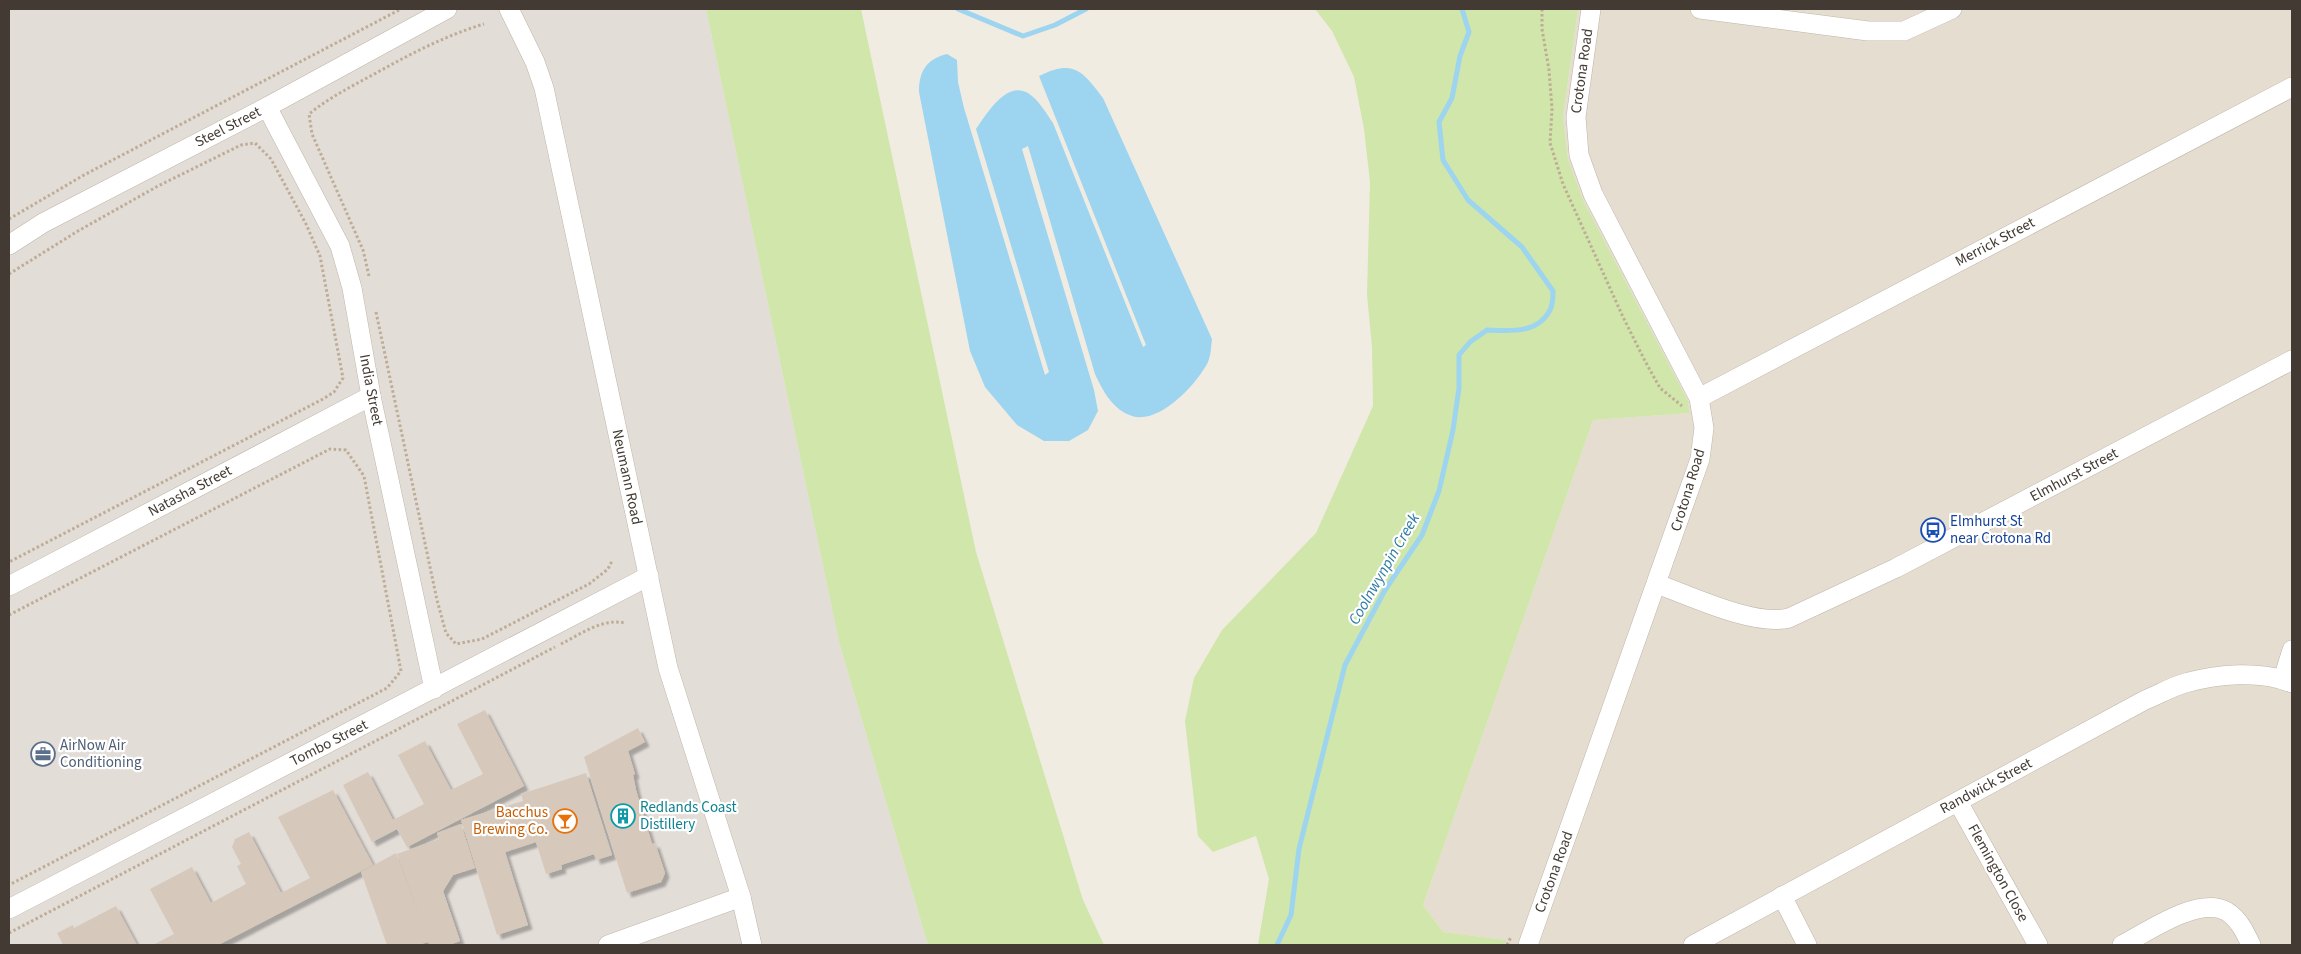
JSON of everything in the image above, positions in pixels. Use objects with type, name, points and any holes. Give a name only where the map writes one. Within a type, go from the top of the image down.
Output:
[{"type":"street","name":"Steel Street","points":[[9,245],[43,223],[447,9]]},
{"type":"street","name":"Neumann Road","points":[[509,9],[535,62],[544,88],[668,668],[741,897],[752,945]]},
{"type":"street","name":"Crotona Road","points":[[1534,944],[1700,459],[1704,428],[1698,398],[1593,194],[1579,155],[1576,117],[1591,9]]},
{"type":"street","points":[[1700,9],[1868,31],[1904,31],[1952,9]]},
{"type":"street","name":"Merrick Street","points":[[1698,398],[2292,86]]},
{"type":"street","name":"India Street","points":[[267,106],[340,246],[352,288],[371,396],[434,689]]},
{"type":"street","name":"Elmhurst Street","points":[[1657,584],[1750,617],[1776,621],[1788,618],[1896,568],[2292,360]]},
{"type":"street","name":"Natasha Street","points":[[9,586],[371,396]]},
{"type":"street","name":"Tombo Street","points":[[9,909],[649,576]]},
{"type":"street","points":[[2288,681],[2292,650]]},
{"type":"street","name":"Randwick Street","points":[[1693,945],[2145,700],[2184,683],[2246,675],[2288,681]]},
{"type":"street","name":"Flemington Close","points":[[1958,802],[2038,945]]},
{"type":"street","points":[[1782,896],[1807,945]]},
{"type":"street","points":[[608,945],[741,897]]},
{"type":"street","points":[[2122,945],[2177,916],[2203,907],[2226,911],[2243,927],[2251,945]]},
{"type":"path","points":[[9,219],[92,171],[401,9]]},
{"type":"path","points":[[1542,9],[1542,30],[1549,70],[1552,109],[1550,143],[1563,184],[1623,318],[1645,361],[1660,388],[1672,400],[1680,404],[1685,413]]},
{"type":"path","points":[[369,278],[364,250],[312,134],[309,114],[327,99],[395,63],[460,31],[484,24]]},
{"type":"path","points":[[9,274],[78,231],[158,186],[241,145],[255,144],[271,159],[306,224],[320,256],[343,378],[334,392],[323,399],[9,562]]},
{"type":"path","points":[[375,306],[437,600],[446,633],[456,644],[482,638],[589,584],[608,569],[612,561]]},
{"type":"path","points":[[9,615],[330,449],[346,450],[364,476],[401,671],[387,688],[9,885]]},
{"type":"path","points":[[9,933],[561,644],[601,624],[614,621],[625,623]]},
{"type":"path","points":[[1507,945],[1511,936]]},
{"type":"shaded area","points":[[9,9],[706,9],[839,642],[928,945],[9,945]]},
{"type":"shaded area","points":[[1578,9],[2292,9],[2292,945],[1504,945],[1505,940],[1443,932],[1423,905],[1593,420],[1690,413],[1688,401],[1583,200],[1568,159],[1563,117]]},
{"type":"green space","points":[[706,9],[861,9],[976,552],[1083,900],[1104,945],[928,945],[839,642]]},
{"type":"green space","points":[[1315,9],[1578,9],[1563,117],[1568,159],[1583,200],[1688,401],[1690,413],[1593,420],[1423,905],[1443,932],[1506,940],[1504,945],[1258,945],[1269,879],[1256,836],[1213,852],[1198,836],[1185,721],[1194,678],[1222,630],[1316,533],[1373,406],[1372,347],[1367,295],[1370,182],[1364,129],[1354,77],[1332,31]]},
{"type":"water","points":[[947,54],[957,60],[958,82],[964,108],[1045,375],[1049,372],[976,129],[997,101],[1012,91],[1020,90],[1036,99],[1053,123],[1143,347],[1146,345],[1039,76],[1060,68],[1076,70],[1089,80],[1103,98],[1212,339],[1209,359],[1203,371],[1176,401],[1165,409],[1143,417],[1132,416],[1119,409],[1101,387],[1095,374],[1028,146],[1022,149],[1094,390],[1098,411],[1088,430],[1069,441],[1044,441],[1017,425],[985,387],[970,351],[919,92],[920,78],[925,67],[934,59]]},
{"type":"building","points":[[485,710],[524,786],[407,847],[397,829],[372,842],[343,785],[368,772],[393,820],[424,804],[398,755],[425,741],[451,790],[483,774],[457,724]]},
{"type":"building","name":"Redlands Coast Distillery","points":[[638,728],[645,742],[628,751],[635,774],[633,775],[636,790],[652,844],[655,843],[665,873],[661,882],[627,893],[584,757]]},
{"type":"building","points":[[586,773],[612,855],[596,860],[594,854],[561,865],[562,869],[546,874],[536,842],[505,852],[528,925],[497,935],[461,820],[523,801],[521,794]]},
{"type":"building","points":[[333,790],[373,865],[218,945],[153,945],[174,934],[150,889],[192,867],[211,903],[246,884],[237,866],[241,864],[232,847],[235,839],[249,832],[281,893],[310,878],[278,817]]},
{"type":"building","points":[[461,824],[475,868],[453,875],[443,891],[460,941],[449,945],[430,945],[428,942],[418,945],[387,945],[361,872],[396,853],[423,926],[397,854],[439,839],[437,833]]},
{"type":"building","points":[[116,906],[137,945],[63,945],[57,933],[73,925],[74,928]]},
{"type":"waterway","points":[[958,9],[1023,36],[1055,25],[1086,9]]},
{"type":"waterway","name":"Coolnwynpin Creek","points":[[1277,945],[1291,915],[1299,849],[1345,665],[1385,590],[1422,535],[1439,491],[1453,430],[1459,388],[1459,355],[1470,342],[1487,330],[1505,331],[1531,327],[1545,318],[1552,303],[1553,291],[1522,247],[1468,200],[1443,160],[1439,122],[1452,98],[1460,56],[1469,32],[1462,9]]},
{"type":"place","name":"Elmhurst St near Crotona Rd","points":[[1933,530]]},
{"type":"place","name":"AirNow Air Conditioning","points":[[43,754]]},
{"type":"place","name":"Redlands Coast Distillery","points":[[623,816]]},
{"type":"place","name":"Bacchus Brewing Co.","points":[[565,821]]}]
